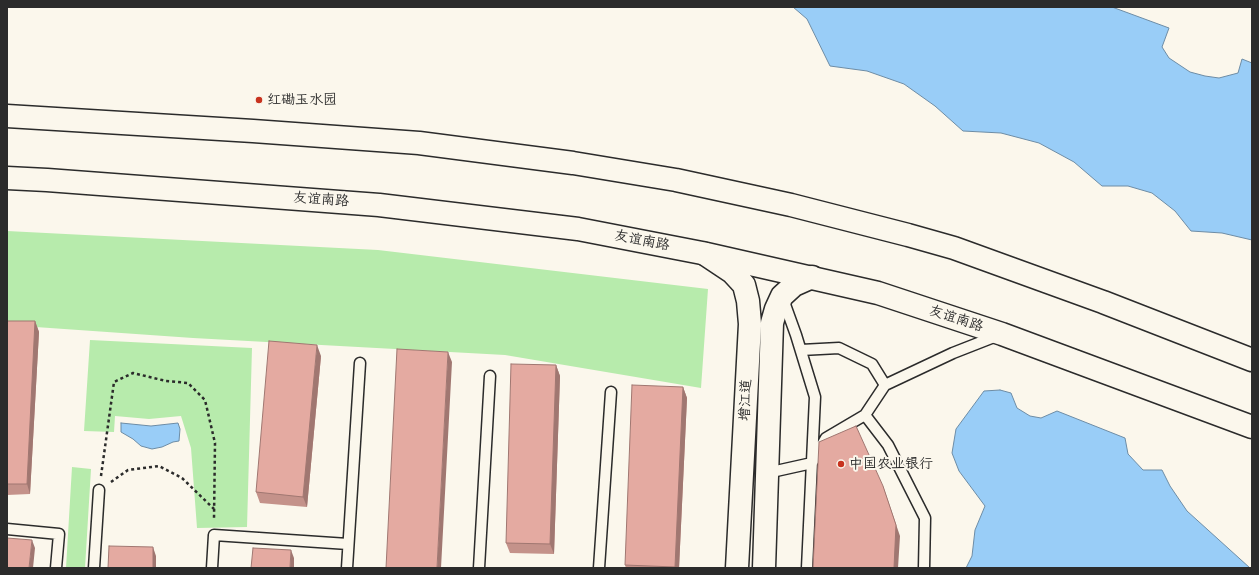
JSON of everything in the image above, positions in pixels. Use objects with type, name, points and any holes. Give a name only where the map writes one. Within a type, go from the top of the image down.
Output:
[{"type":"main road","points":[[7,116],[261,131],[420,143],[573,163],[676,180],[791,205],[954,248],[1103,302],[1252,360]]},
{"type":"main road","name":"友谊南路","points":[[7,178],[379,205],[578,229],[702,253],[878,293],[1002,334],[1252,427]]},
{"type":"main road","name":"增江道","points":[[702,253],[736,276],[744,285],[748,301],[750,324],[737,568]]},
{"type":"main road","name":"增江道","points":[[764,568],[772,323],[782,296],[794,285],[812,277]]},
{"type":"lane","points":[[782,296],[801,350],[815,397],[808,568]]},
{"type":"lane","points":[[767,473],[812,462],[826,438],[865,415],[885,385],[953,353],[1002,334]]},
{"type":"lane","points":[[801,350],[839,348],[872,364],[885,385]]},
{"type":"lane","points":[[347,568],[360,363]]},
{"type":"lane","points":[[479,568],[490,376]]},
{"type":"lane","points":[[600,568],[611,392]]},
{"type":"lane","points":[[865,415],[888,445],[925,518],[924,568]]},
{"type":"lane","points":[[94,568],[99,490]]},
{"type":"lane","points":[[7,529],[59,534],[56,568]]},
{"type":"lane","points":[[212,568],[214,535],[348,544]]},
{"type":"path","points":[[99,490],[114,382],[133,373],[166,381],[188,383],[205,400],[214,443],[214,535]]},
{"type":"path","points":[[99,490],[128,470],[159,466],[182,478],[215,510]]},
{"type":"green space","points":[[7,231],[378,250],[708,289],[701,388],[505,355],[193,338],[7,325]]},
{"type":"green space","points":[[90,340],[252,348],[247,527],[197,528],[191,448],[181,416],[149,419],[115,416],[114,432],[84,431]]},
{"type":"green space","points":[[72,467],[91,469],[85,568],[66,568]]},
{"type":"water","points":[[793,7],[1112,7],[1169,28],[1162,47],[1169,58],[1190,72],[1219,78],[1238,73],[1242,59],[1252,63],[1252,240],[1222,233],[1191,231],[1175,211],[1152,193],[1128,186],[1102,186],[1074,162],[1039,143],[1001,133],[963,131],[935,106],[904,84],[867,71],[830,66],[807,19]]},
{"type":"water","points":[[1000,390],[1011,393],[1017,408],[1030,416],[1041,418],[1057,411],[1125,438],[1128,454],[1143,470],[1162,470],[1170,486],[1187,511],[1250,568],[966,568],[972,556],[975,530],[985,506],[959,471],[952,453],[956,429],[984,391]]},
{"type":"water","points":[[121,423],[151,426],[178,423],[180,429],[179,441],[152,449],[141,446],[121,432]]},
{"type":"building","points":[[7,321],[35,321],[27,484],[7,484]]},
{"type":"building","points":[[269,341],[317,345],[303,497],[256,492]]},
{"type":"building","points":[[397,349],[448,352],[437,568],[386,568]]},
{"type":"building","points":[[511,364],[556,365],[550,544],[506,543]]},
{"type":"building","points":[[632,385],[683,387],[675,567],[625,565]]},
{"type":"building","points":[[856,426],[883,486],[896,525],[894,568],[813,568],[819,442]]},
{"type":"building","points":[[7,538],[32,540],[29,568],[7,568]]},
{"type":"building","points":[[109,546],[153,547],[153,568],[108,568]]},
{"type":"building","points":[[253,548],[291,550],[290,568],[251,568]]},
{"type":"place","name":"红磡玉水园","points":[[259,100]]},
{"type":"place","name":"中国农业银行","points":[[841,464]]}]
